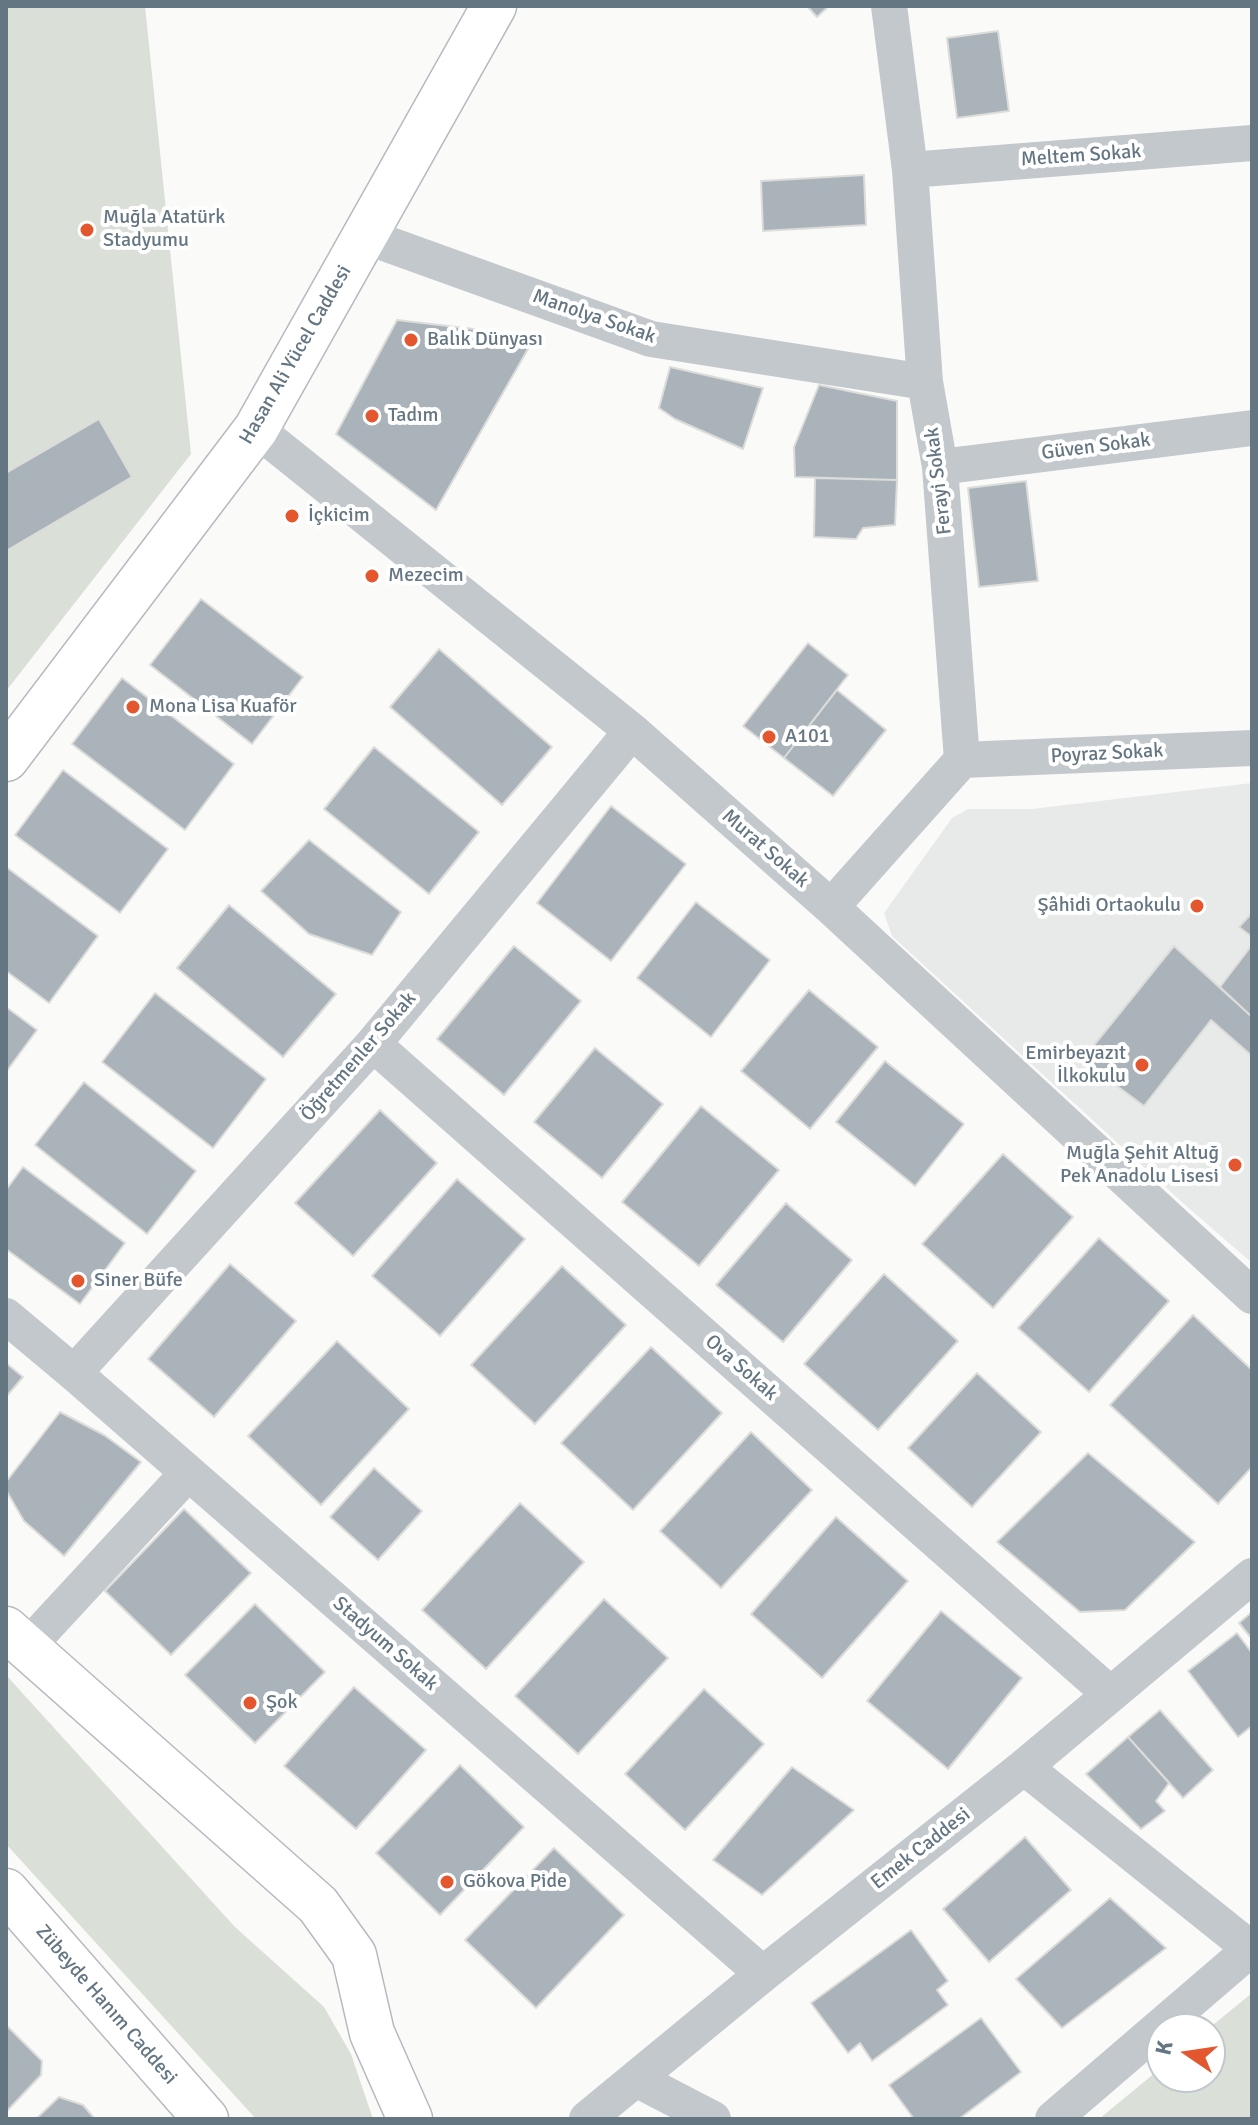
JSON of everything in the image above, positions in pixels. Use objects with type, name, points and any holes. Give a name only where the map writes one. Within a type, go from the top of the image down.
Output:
[{"type":"main road","name":"Hasan Ali Yücel Caddesi","points":[[6,759],[256,429],[494,6]]},
{"type":"main road","points":[[16,1638],[318,1905],[354,1955],[372,2033],[410,2119]]},
{"type":"main road","name":"Zübeyde Hanım Caddesi","points":[[6,1891],[206,2119]]},
{"type":"street","name":"Ferayi Sokak","points":[[889,6],[910,170],[925,382],[940,467],[962,760]]},
{"type":"street","name":"Meltem Sokak","points":[[910,170],[1252,143]]},
{"type":"street","name":"Manolya Sokak","points":[[365,236],[651,339],[925,382]]},
{"type":"street","name":"Güven Sokak","points":[[940,467],[1252,428]]},
{"type":"street","name":"Murat Sokak","points":[[256,429],[632,731],[831,907],[1252,1296]]},
{"type":"street","name":"Öğretmenler Sokak","points":[[74,1373],[373,1044],[632,731]]},
{"type":"street","name":"Poyraz Sokak","points":[[962,760],[1252,748]]},
{"type":"street","points":[[831,907],[962,760]]},
{"type":"street","name":"Ova Sokak","points":[[373,1044],[1109,1693]]},
{"type":"street","name":"Stadyum Sokak","points":[[6,1316],[763,1974]]},
{"type":"street","points":[[16,1638],[188,1473]]},
{"type":"street","name":"Emek Caddesi","points":[[587,2119],[763,1974],[1024,1767],[1252,1576]]},
{"type":"street","points":[[1024,1767],[1252,1948],[1053,2119]]},
{"type":"street","points":[[636,2079],[713,2119]]},
{"type":"shaded area","name":"Muğla Atatürk Stadyumu","points":[[6,6],[145,6],[191,454],[6,691]]},
{"type":"shaded area","name":"Emirbeyazıt İlkokulu","points":[[1252,783],[1252,1263],[892,936],[884,913],[952,818],[968,809],[1032,809]]},
{"type":"shaded area","points":[[6,1675],[235,1927],[324,2007],[351,2054],[373,2119],[256,2119],[6,1844]]},
{"type":"shaded area","points":[[1252,1993],[1252,2119],[1099,2119],[1146,2080],[1146,2093],[1226,2093],[1226,2014]]},
{"type":"building","points":[[807,6],[829,6],[817,17]]},
{"type":"building","points":[[998,31],[1009,111],[957,118],[947,38]]},
{"type":"building","points":[[864,175],[866,225],[763,231],[761,181]]},
{"type":"building","points":[[397,320],[499,332],[528,349],[436,510],[336,434]]},
{"type":"building","points":[[670,367],[763,388],[743,449],[675,419],[659,408]]},
{"type":"building","points":[[819,385],[897,401],[897,480],[795,477],[794,447]]},
{"type":"building","points":[[99,419],[132,477],[6,551],[6,473]]},
{"type":"building","points":[[815,478],[897,480],[895,525],[863,528],[856,539],[814,537]]},
{"type":"building","points":[[1026,481],[1038,581],[979,587],[968,488]]},
{"type":"building","points":[[201,599],[303,677],[252,744],[150,665]]},
{"type":"building","points":[[808,643],[848,675],[784,758],[743,726]]},
{"type":"building","points":[[439,649],[552,747],[502,805],[390,707]]},
{"type":"building","points":[[122,678],[234,764],[185,830],[72,744]]},
{"type":"building","points":[[837,690],[886,730],[833,796],[784,758]]},
{"type":"building","points":[[374,747],[479,832],[429,894],[324,809]]},
{"type":"building","points":[[63,770],[168,849],[120,913],[15,835]]},
{"type":"building","points":[[611,806],[686,864],[611,961],[537,903]]},
{"type":"building","points":[[309,840],[401,912],[372,955],[309,934],[261,891]]},
{"type":"building","points":[[6,867],[98,936],[49,1003],[6,971]]},
{"type":"building","points":[[696,902],[770,960],[711,1037],[637,978]]},
{"type":"building","points":[[229,905],[336,994],[283,1057],[177,968]]},
{"type":"building","points":[[1252,913],[1252,937],[1239,927]]},
{"type":"building","points":[[1252,945],[1252,1017],[1220,987]]},
{"type":"building","points":[[514,946],[581,1001],[504,1095],[437,1039]]},
{"type":"building","points":[[1174,946],[1252,1017],[1252,1056],[1211,1020],[1144,1106],[1082,1060]]},
{"type":"building","points":[[809,990],[878,1047],[810,1129],[741,1071]]},
{"type":"building","points":[[155,993],[266,1079],[213,1148],[102,1062]]},
{"type":"building","points":[[6,1007],[37,1030],[6,1072]]},
{"type":"building","points":[[595,1048],[663,1104],[602,1178],[534,1122]]},
{"type":"building","points":[[885,1061],[964,1124],[915,1186],[836,1122]]},
{"type":"building","points":[[84,1082],[196,1171],[147,1234],[35,1145]]},
{"type":"building","points":[[701,1106],[779,1170],[699,1266],[622,1202]]},
{"type":"building","points":[[380,1110],[437,1163],[353,1256],[295,1203]]},
{"type":"building","points":[[1003,1154],[1073,1217],[993,1308],[922,1244]]},
{"type":"building","points":[[23,1167],[125,1243],[80,1304],[6,1249],[6,1190]]},
{"type":"building","points":[[457,1179],[525,1239],[440,1336],[372,1276]]},
{"type":"building","points":[[786,1203],[852,1260],[783,1342],[716,1285]]},
{"type":"building","points":[[1099,1238],[1169,1301],[1089,1392],[1018,1328]]},
{"type":"building","points":[[230,1264],[296,1321],[214,1417],[148,1359]]},
{"type":"building","points":[[562,1266],[626,1325],[535,1424],[471,1365]]},
{"type":"building","points":[[884,1274],[958,1341],[878,1430],[804,1364]]},
{"type":"building","points":[[1193,1315],[1252,1370],[1252,1467],[1218,1504],[1110,1405]]},
{"type":"building","points":[[337,1341],[409,1409],[321,1505],[248,1436]]},
{"type":"building","points":[[651,1347],[722,1413],[633,1510],[561,1443]]},
{"type":"building","points":[[6,1363],[23,1377],[6,1397]]},
{"type":"building","points":[[977,1373],[1041,1432],[972,1507],[908,1448]]},
{"type":"building","points":[[60,1412],[104,1435],[141,1462],[64,1556],[24,1521],[6,1490],[6,1482]]},
{"type":"building","points":[[751,1432],[812,1490],[721,1588],[660,1531]]},
{"type":"building","points":[[1088,1453],[1195,1542],[1125,1610],[1080,1612],[997,1542]]},
{"type":"building","points":[[374,1468],[422,1511],[378,1560],[330,1517]]},
{"type":"building","points":[[520,1503],[584,1562],[486,1669],[422,1610]]},
{"type":"building","points":[[184,1509],[251,1573],[171,1655],[105,1591]]},
{"type":"building","points":[[836,1517],[908,1581],[822,1678],[751,1614]]},
{"type":"building","points":[[604,1599],[668,1658],[578,1754],[515,1696]]},
{"type":"building","points":[[255,1604],[325,1672],[255,1743],[185,1675]]},
{"type":"building","points":[[941,1611],[1022,1678],[948,1769],[867,1701]]},
{"type":"building","points":[[1252,1612],[1252,1639],[1239,1623]]},
{"type":"building","points":[[1237,1633],[1252,1653],[1252,1726],[1238,1737],[1188,1671]]},
{"type":"building","points":[[354,1687],[426,1750],[356,1829],[284,1766]]},
{"type":"building","points":[[704,1689],[764,1744],[685,1830],[625,1774]]},
{"type":"building","points":[[1160,1710],[1213,1770],[1183,1798],[1128,1737]]},
{"type":"building","points":[[1128,1737],[1169,1783],[1156,1801],[1165,1811],[1141,1829],[1086,1774]]},
{"type":"building","points":[[460,1765],[524,1827],[440,1915],[376,1853]]},
{"type":"building","points":[[792,1767],[854,1810],[762,1895],[713,1860]]},
{"type":"building","points":[[1025,1837],[1071,1890],[989,1962],[943,1909]]},
{"type":"building","points":[[554,1848],[624,1915],[536,2008],[465,1940]]},
{"type":"building","points":[[1110,1898],[1166,1948],[1062,2028],[1016,1979]]},
{"type":"building","points":[[911,1930],[948,1981],[937,1990],[948,2005],[872,2061],[860,2043],[848,2053],[811,2003]]},
{"type":"building","points":[[981,2018],[1021,2072],[959,2119],[914,2119],[889,2085]]},
{"type":"building","points":[[6,2025],[42,2061],[41,2075],[6,2112]]},
{"type":"building","points":[[59,2097],[83,2105],[95,2119],[36,2119]]},
{"type":"place","name":"Muğla Atatürk Stadyumu","points":[[87,230]]},
{"type":"place","name":"Balık Dünyası","points":[[411,340]]},
{"type":"place","name":"Tadım","points":[[372,416]]},
{"type":"place","name":"İçkicim","points":[[292,516]]},
{"type":"place","name":"Mezecim","points":[[372,576]]},
{"type":"place","name":"Mona Lisa Kuaför","points":[[133,707]]},
{"type":"place","name":"A101","points":[[769,737]]},
{"type":"place","name":"Şâhidi Ortaokulu","points":[[1197,906]]},
{"type":"place","name":"Emirbeyazıt İlkokulu","points":[[1142,1065]]},
{"type":"place","name":"Muğla Şehit Altuğ Pek Anadolu Lisesi","points":[[1235,1165]]},
{"type":"place","name":"Siner Büfe","points":[[78,1281]]},
{"type":"place","name":"Şok","points":[[250,1703]]},
{"type":"place","name":"Gökova Pide","points":[[447,1882]]}]
